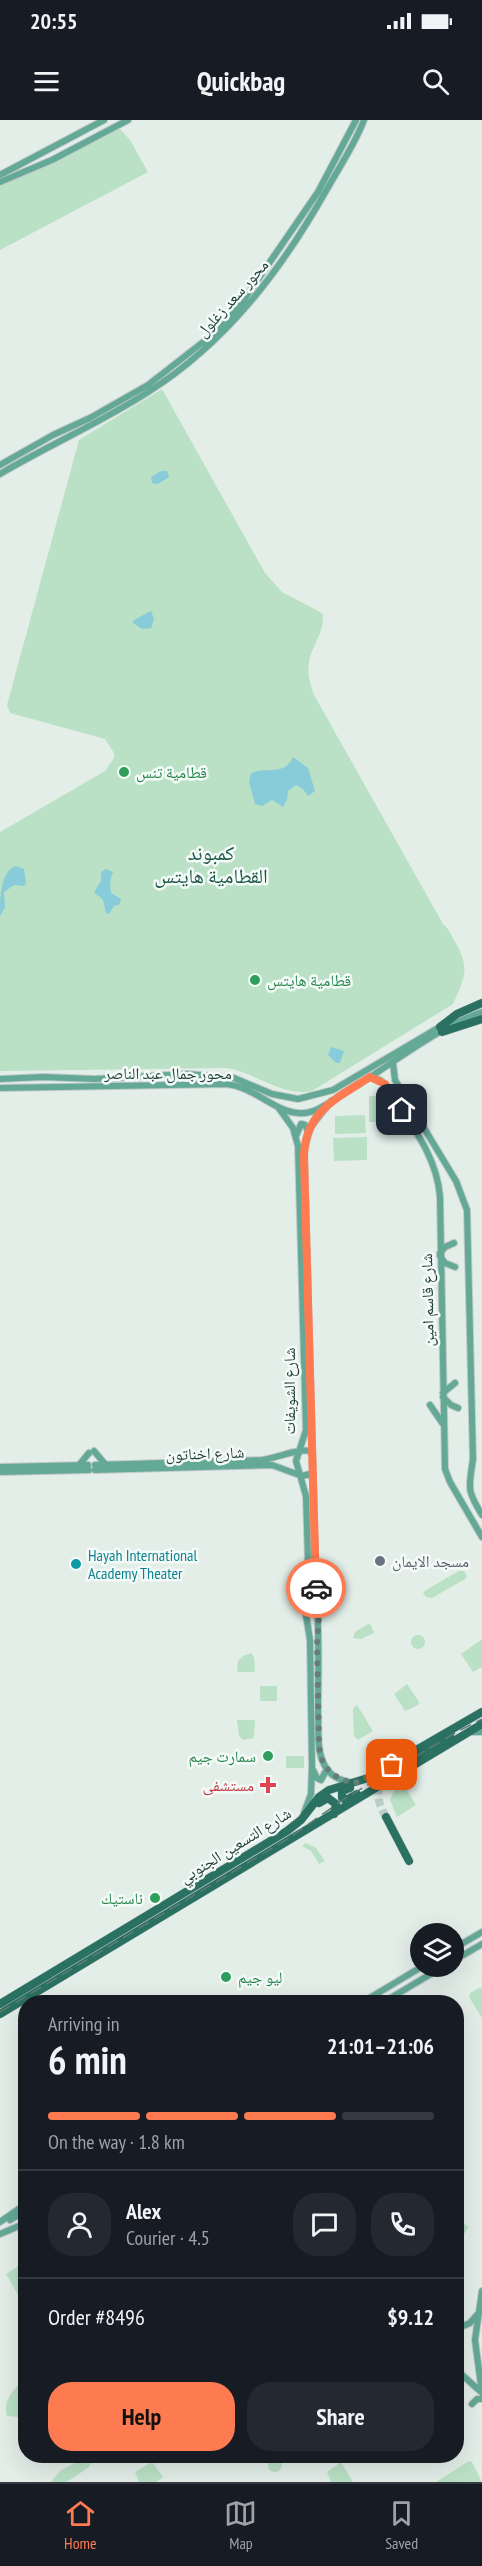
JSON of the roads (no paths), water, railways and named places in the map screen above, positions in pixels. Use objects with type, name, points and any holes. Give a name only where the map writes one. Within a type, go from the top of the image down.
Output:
[{"type":"highway","points":[[468,1000],[482,1003]]},
{"type":"highway","points":[[441,1029],[457,1014],[482,1003]]},
{"type":"highway","points":[[441,1029],[482,1019]]},
{"type":"highway","name":"شارع التسعين الجنوبي","points":[[0,2004],[99,1945],[241,1855],[287,1831],[304,1817],[325,1792],[364,1780],[482,1712]]},
{"type":"highway","points":[[390,1774],[458,1730],[466,1721]]},
{"type":"highway","name":"شارع التسعين الجنوبي","points":[[35,1995],[221,1885],[482,1724]]},
{"type":"highway","points":[[364,1780],[357,1786],[342,1791],[341,1797],[346,1800],[369,1792]]},
{"type":"highway","points":[[304,1817],[328,1798],[336,1804],[334,1814]]},
{"type":"highway","points":[[386,1817],[408,1861]]},
{"type":"highway","points":[[110,1938],[110,1943],[115,1947]]},
{"type":"highway","points":[[99,1945],[105,1952]]},
{"type":"highway","name":"شارع التسعين الجنوبي","points":[[0,2014],[18,2004]]},
{"type":"main road","points":[[0,175],[104,120]]},
{"type":"main road","points":[[0,182],[52,160],[128,120]]},
{"type":"main road","name":"محور سعد زغلول","points":[[0,474],[127,401],[212,337],[232,317],[318,192],[356,120]]},
{"type":"main road","name":"محور سعد زغلول","points":[[0,465],[52,435],[158,385],[215,340],[266,284],[309,222],[364,120]]},
{"type":"main road","points":[[47,151],[52,160]]},
{"type":"main road","points":[[298,219],[309,222]]},
{"type":"main road","points":[[265,256],[273,257]]},
{"type":"main road","points":[[260,262],[268,265]]},
{"type":"main road","points":[[258,279],[266,284]]},
{"type":"main road","name":"محور جمال عبد الناصر","points":[[0,1079],[27,1077],[95,1079],[172,1074],[234,1078],[278,1096],[298,1098],[313,1096],[333,1090],[441,1029],[482,1012]]},
{"type":"main road","name":"محور جمال عبد الناصر","points":[[0,1088],[235,1085],[254,1092],[292,1113],[305,1113],[331,1101],[393,1063],[441,1029]]},
{"type":"main road","points":[[393,1063],[395,1080],[456,1181],[467,1210],[473,1459],[469,1483],[471,1496],[482,1515]]},
{"type":"main road","points":[[172,1074],[168,1078],[172,1085]]},
{"type":"main road","points":[[158,1075],[163,1080],[161,1085]]},
{"type":"main road","points":[[27,1077],[36,1082],[32,1087]]},
{"type":"main road","name":"شارع قاسم امين","points":[[370,1077],[386,1085],[435,1166],[440,1197],[446,1473],[482,1537]]},
{"type":"main road","name":"شارع الشويفات","points":[[327,1769],[319,1745],[317,1644],[319,1615],[304,1151],[308,1132],[331,1101]]},
{"type":"main road","name":"شارع الشويفات","points":[[278,1107],[290,1123],[296,1137],[306,1421],[305,1434],[296,1461],[306,1496],[309,1593],[306,1611],[310,1640],[312,1766],[310,1798],[304,1817]]},
{"type":"main road","points":[[296,1137],[301,1124],[306,1125],[308,1132]]},
{"type":"main road","points":[[454,1243],[445,1247],[440,1255],[446,1263],[454,1267]]},
{"type":"main road","points":[[455,1383],[443,1395],[451,1405],[458,1408]]},
{"type":"main road","points":[[430,1405],[444,1425]]},
{"type":"main road","name":"شارع اخناتون","points":[[0,1467],[79,1465],[92,1468],[105,1464],[276,1458],[306,1449],[312,1452]]},
{"type":"main road","points":[[79,1465],[92,1452],[105,1464]]},
{"type":"main road","points":[[276,1458],[286,1459],[288,1462],[279,1466]]},
{"type":"main road","name":"شارع اخناتون","points":[[4,1472],[246,1465],[279,1466],[299,1475]]},
{"type":"main road","points":[[0,1477],[4,1472]]},
{"type":"main road","points":[[299,1475],[313,1473]]},
{"type":"main road","points":[[303,1486],[308,1483],[313,1484]]},
{"type":"main road","points":[[469,1732],[482,1732]]},
{"type":"main road","points":[[312,1766],[320,1780],[324,1778],[327,1769],[337,1779],[355,1783]]},
{"type":"main road","points":[[464,1943],[482,1932]]},
{"type":"main road","points":[[464,1955],[482,1944]]},
{"type":"main road","points":[[375,1995],[410,1972]]},
{"type":"main road","points":[[398,1995],[430,1977]]},
{"type":"main road","points":[[0,2223],[18,2210]]},
{"type":"main road","points":[[0,2223],[18,2215]]},
{"type":"main road","points":[[0,2234],[18,2227]]},
{"type":"main road","points":[[482,2291],[477,2315],[476,2349],[482,2394]]},
{"type":"main road","points":[[464,2326],[477,2315]]},
{"type":"main road","points":[[464,2376],[473,2382],[482,2394]]},
{"type":"main road","points":[[472,2404],[482,2399]]},
{"type":"water","points":[[161,471],[167,471],[169,477],[158,484],[152,483],[151,477]]},
{"type":"water","points":[[151,611],[154,619],[151,628],[142,629],[133,623],[134,620]]},
{"type":"water","points":[[293,757],[308,768],[315,791],[308,796],[296,785],[288,791],[283,807],[272,800],[262,806],[255,804],[249,782],[251,773],[280,769],[285,767]]},
{"type":"water","points":[[16,866],[24,869],[26,883],[24,886],[14,885],[4,892],[5,907],[0,916],[4,880],[11,869]]},
{"type":"water","points":[[106,869],[113,872],[110,881],[111,893],[121,899],[119,905],[114,906],[109,914],[106,913],[103,900],[94,892],[101,881],[101,872]]},
{"type":"water","points":[[331,1047],[344,1051],[340,1063],[336,1063],[328,1055]]},
{"type":"tunnel","points":[[386,1817],[378,1794],[381,1783],[390,1774]]},
{"type":"railway","points":[[28,1995],[289,1838],[344,1799],[482,1719]]},
{"type":"railway","points":[[0,2012],[18,2001]]},
{"type":"place","name":"قطامية تنس","points":[[124,772]]},
{"type":"place","name":"قطامية هايتس","points":[[255,980]]},
{"type":"place","name":"مسجد الايمان","points":[[380,1561]]},
{"type":"place","name":"Hayah International Academy Theater","points":[[76,1564]]},
{"type":"place","name":"سمارت جيم","points":[[268,1756]]},
{"type":"place","name":"مستشفى","points":[[268,1785]]},
{"type":"place","name":"ناستيك","points":[[155,1898]]},
{"type":"place","name":"ليو جيم","points":[[226,1977]]},
{"type":"district","name":"كمبوند القطامية هايتس","points":[[211,864]]}]
